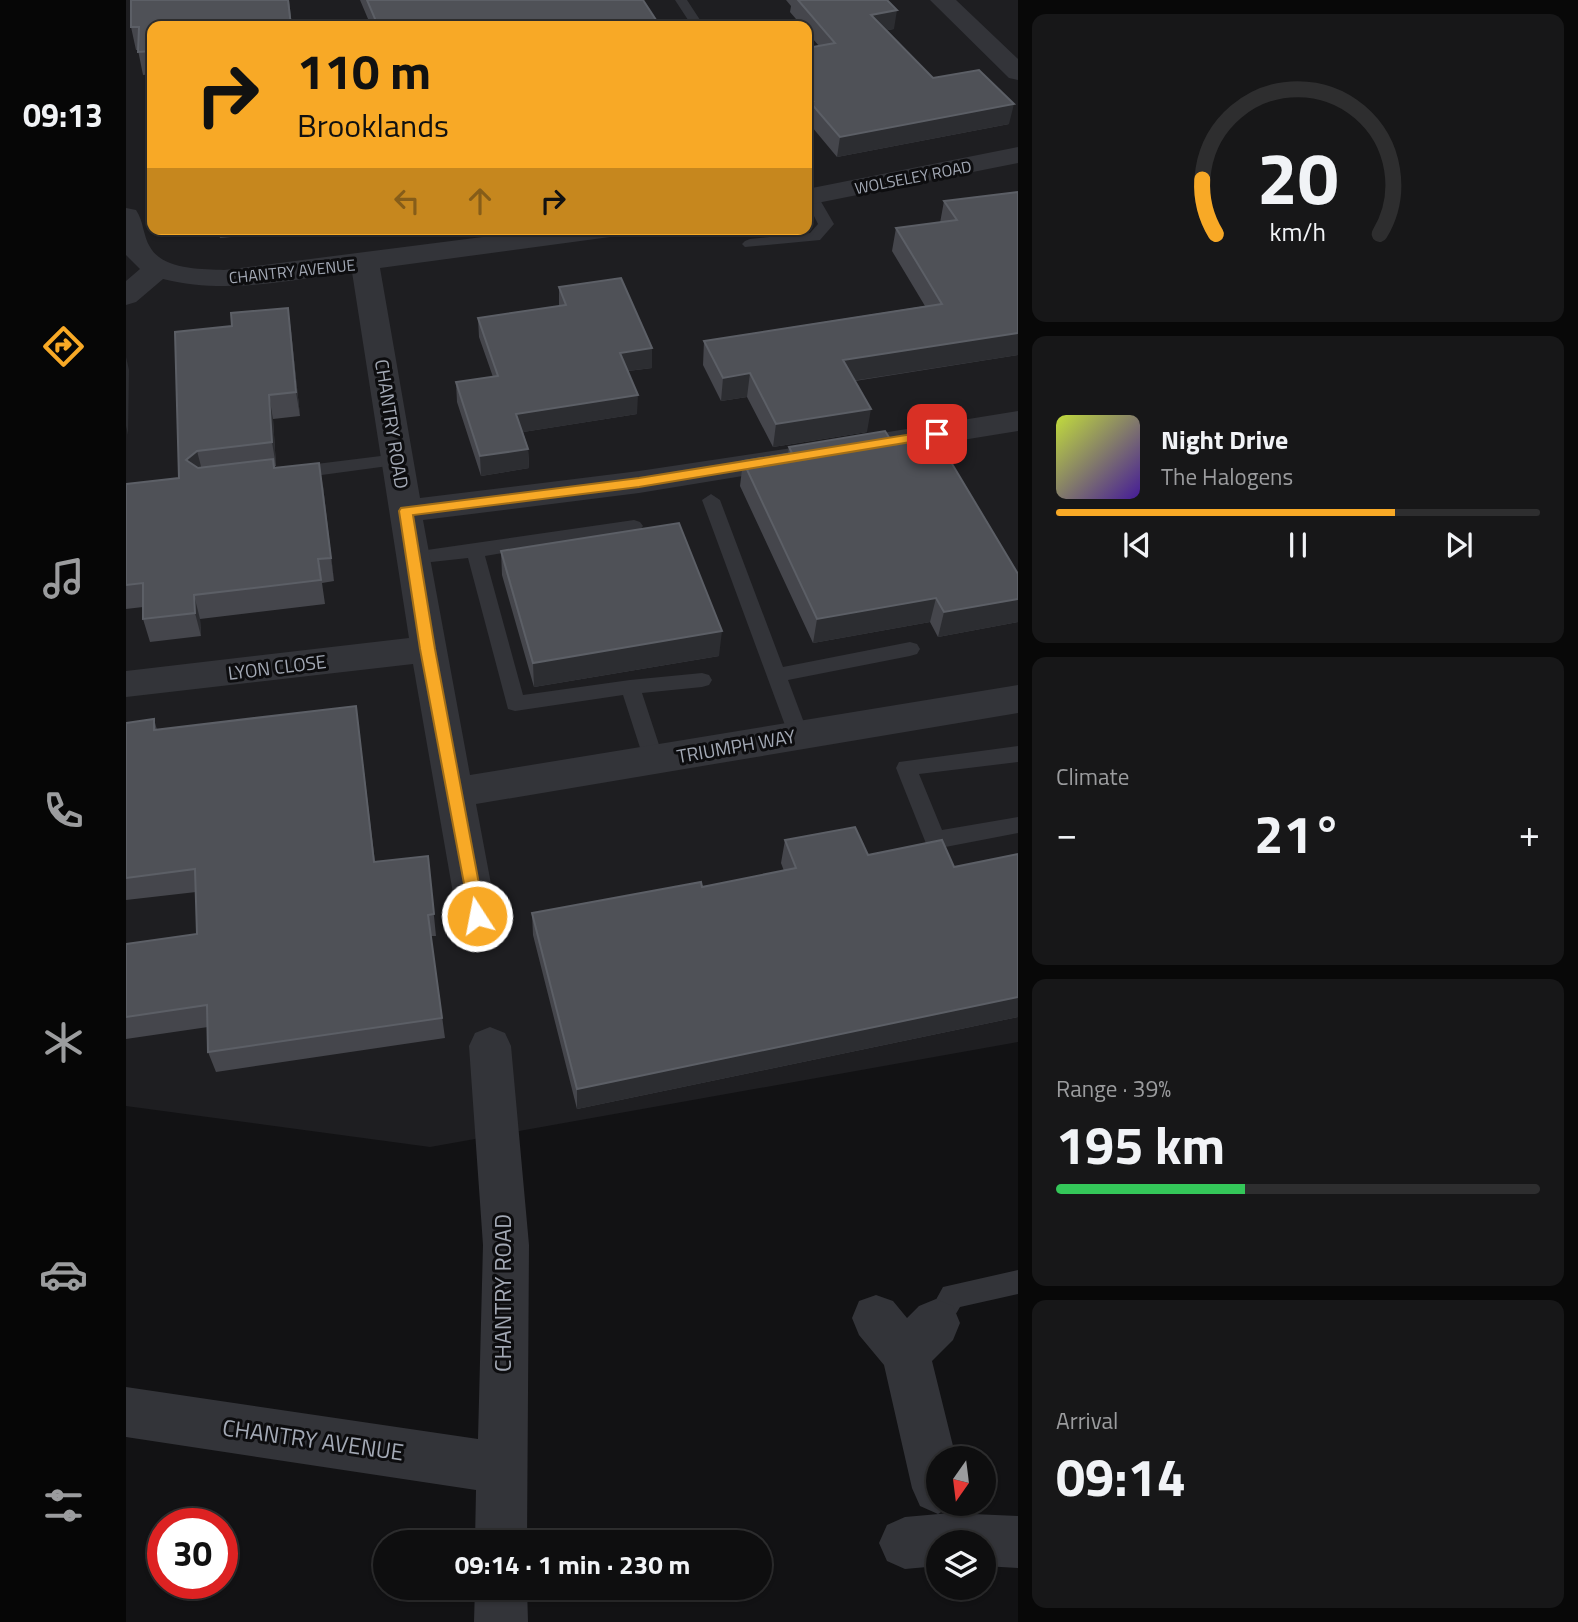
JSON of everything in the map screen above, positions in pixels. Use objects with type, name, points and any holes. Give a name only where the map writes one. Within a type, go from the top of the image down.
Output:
[{"type":"street","points":[[942,0],[1018,73]]},
{"type":"street","name":"WOLSELEY ROAD","points":[[812,196],[1018,155]]},
{"type":"street","points":[[126,216],[139,253],[159,268],[126,296]]},
{"type":"street","points":[[365,264],[568,235]]},
{"type":"street","name":"CHANTRY AVENUE","points":[[159,268],[192,277],[235,279],[365,264]]},
{"type":"street","name":"CHANTRY ROAD","points":[[365,264],[428,649],[477,916]]},
{"type":"street","points":[[856,447],[1018,421]]},
{"type":"street","points":[[406,511],[639,482],[815,454]]},
{"type":"street","name":"LYON CLOSE","points":[[126,684],[428,649]]},
{"type":"street","name":"TRIUMPH WAY","points":[[454,793],[1018,699]]},
{"type":"street","name":"CHANTRY ROAD","points":[[490,1046],[506,1245],[501,1530]]},
{"type":"street","points":[[906,1331],[929,1446]]},
{"type":"street","name":"CHANTRY AVENUE","points":[[126,1412],[500,1468]]},
{"type":"street","points":[[932,1528],[1018,1542]]},
{"type":"street","points":[[501,1600],[501,1622]]},
{"type":"lane","points":[[681,0],[695,21]]},
{"type":"lane","points":[[750,244],[815,237],[826,224],[812,202]]},
{"type":"lane","points":[[273,475],[397,460]]},
{"type":"lane","points":[[711,500],[799,736]]},
{"type":"lane","points":[[413,558],[634,526]]},
{"type":"lane","points":[[475,551],[515,704],[630,687],[702,680]]},
{"type":"lane","points":[[777,675],[910,649]]},
{"type":"lane","points":[[630,687],[654,760]]},
{"type":"lane","points":[[1018,754],[906,768],[935,840],[1018,825]]},
{"type":"lane","points":[[906,1331],[952,1296],[1018,1282]]},
{"type":"shaded area","points":[[126,0],[1018,0],[1018,1042],[430,1147],[126,1106]]},
{"type":"building","points":[[131,0],[288,0],[290,21],[147,21],[147,51],[138,52],[139,27],[131,27]]},
{"type":"building","points":[[367,0],[643,0],[657,21],[376,21]]},
{"type":"building","points":[[798,0],[887,0],[897,10],[871,15],[933,78],[979,70],[1014,104],[840,137],[812,104],[812,47],[835,43]]},
{"type":"building","points":[[1018,192],[1018,333],[843,360],[871,409],[776,424],[750,373],[723,378],[704,341],[942,304],[896,228],[957,220],[944,201]]},
{"type":"building","points":[[621,278],[652,348],[620,353],[638,395],[516,414],[528,449],[480,456],[456,382],[498,376],[478,318],[566,305],[559,287]]},
{"type":"building","points":[[288,308],[296,392],[269,395],[272,442],[197,451],[186,460],[198,468],[273,459],[274,468],[319,463],[331,558],[318,559],[321,580],[194,595],[195,613],[143,619],[143,583],[126,585],[126,484],[179,478],[175,332],[232,326],[231,313]]},
{"type":"building","points":[[885,431],[890,439],[933,432],[1018,574],[1018,599],[944,612],[936,598],[817,619],[743,461],[792,453],[789,447]]},
{"type":"building","points":[[679,523],[722,631],[533,663],[501,551]]},
{"type":"building","points":[[356,706],[374,862],[428,856],[434,914],[428,915],[442,1018],[208,1052],[207,1005],[126,1017],[126,944],[197,934],[195,869],[126,878],[126,723],[154,719],[154,730]]},
{"type":"building","points":[[855,827],[868,855],[942,840],[954,867],[1018,854],[1018,997],[577,1089],[532,913],[701,882],[702,887],[796,868],[785,840]]},
{"type":"route","points":[[477,916],[428,649],[406,511],[639,482],[937,434]]}]
